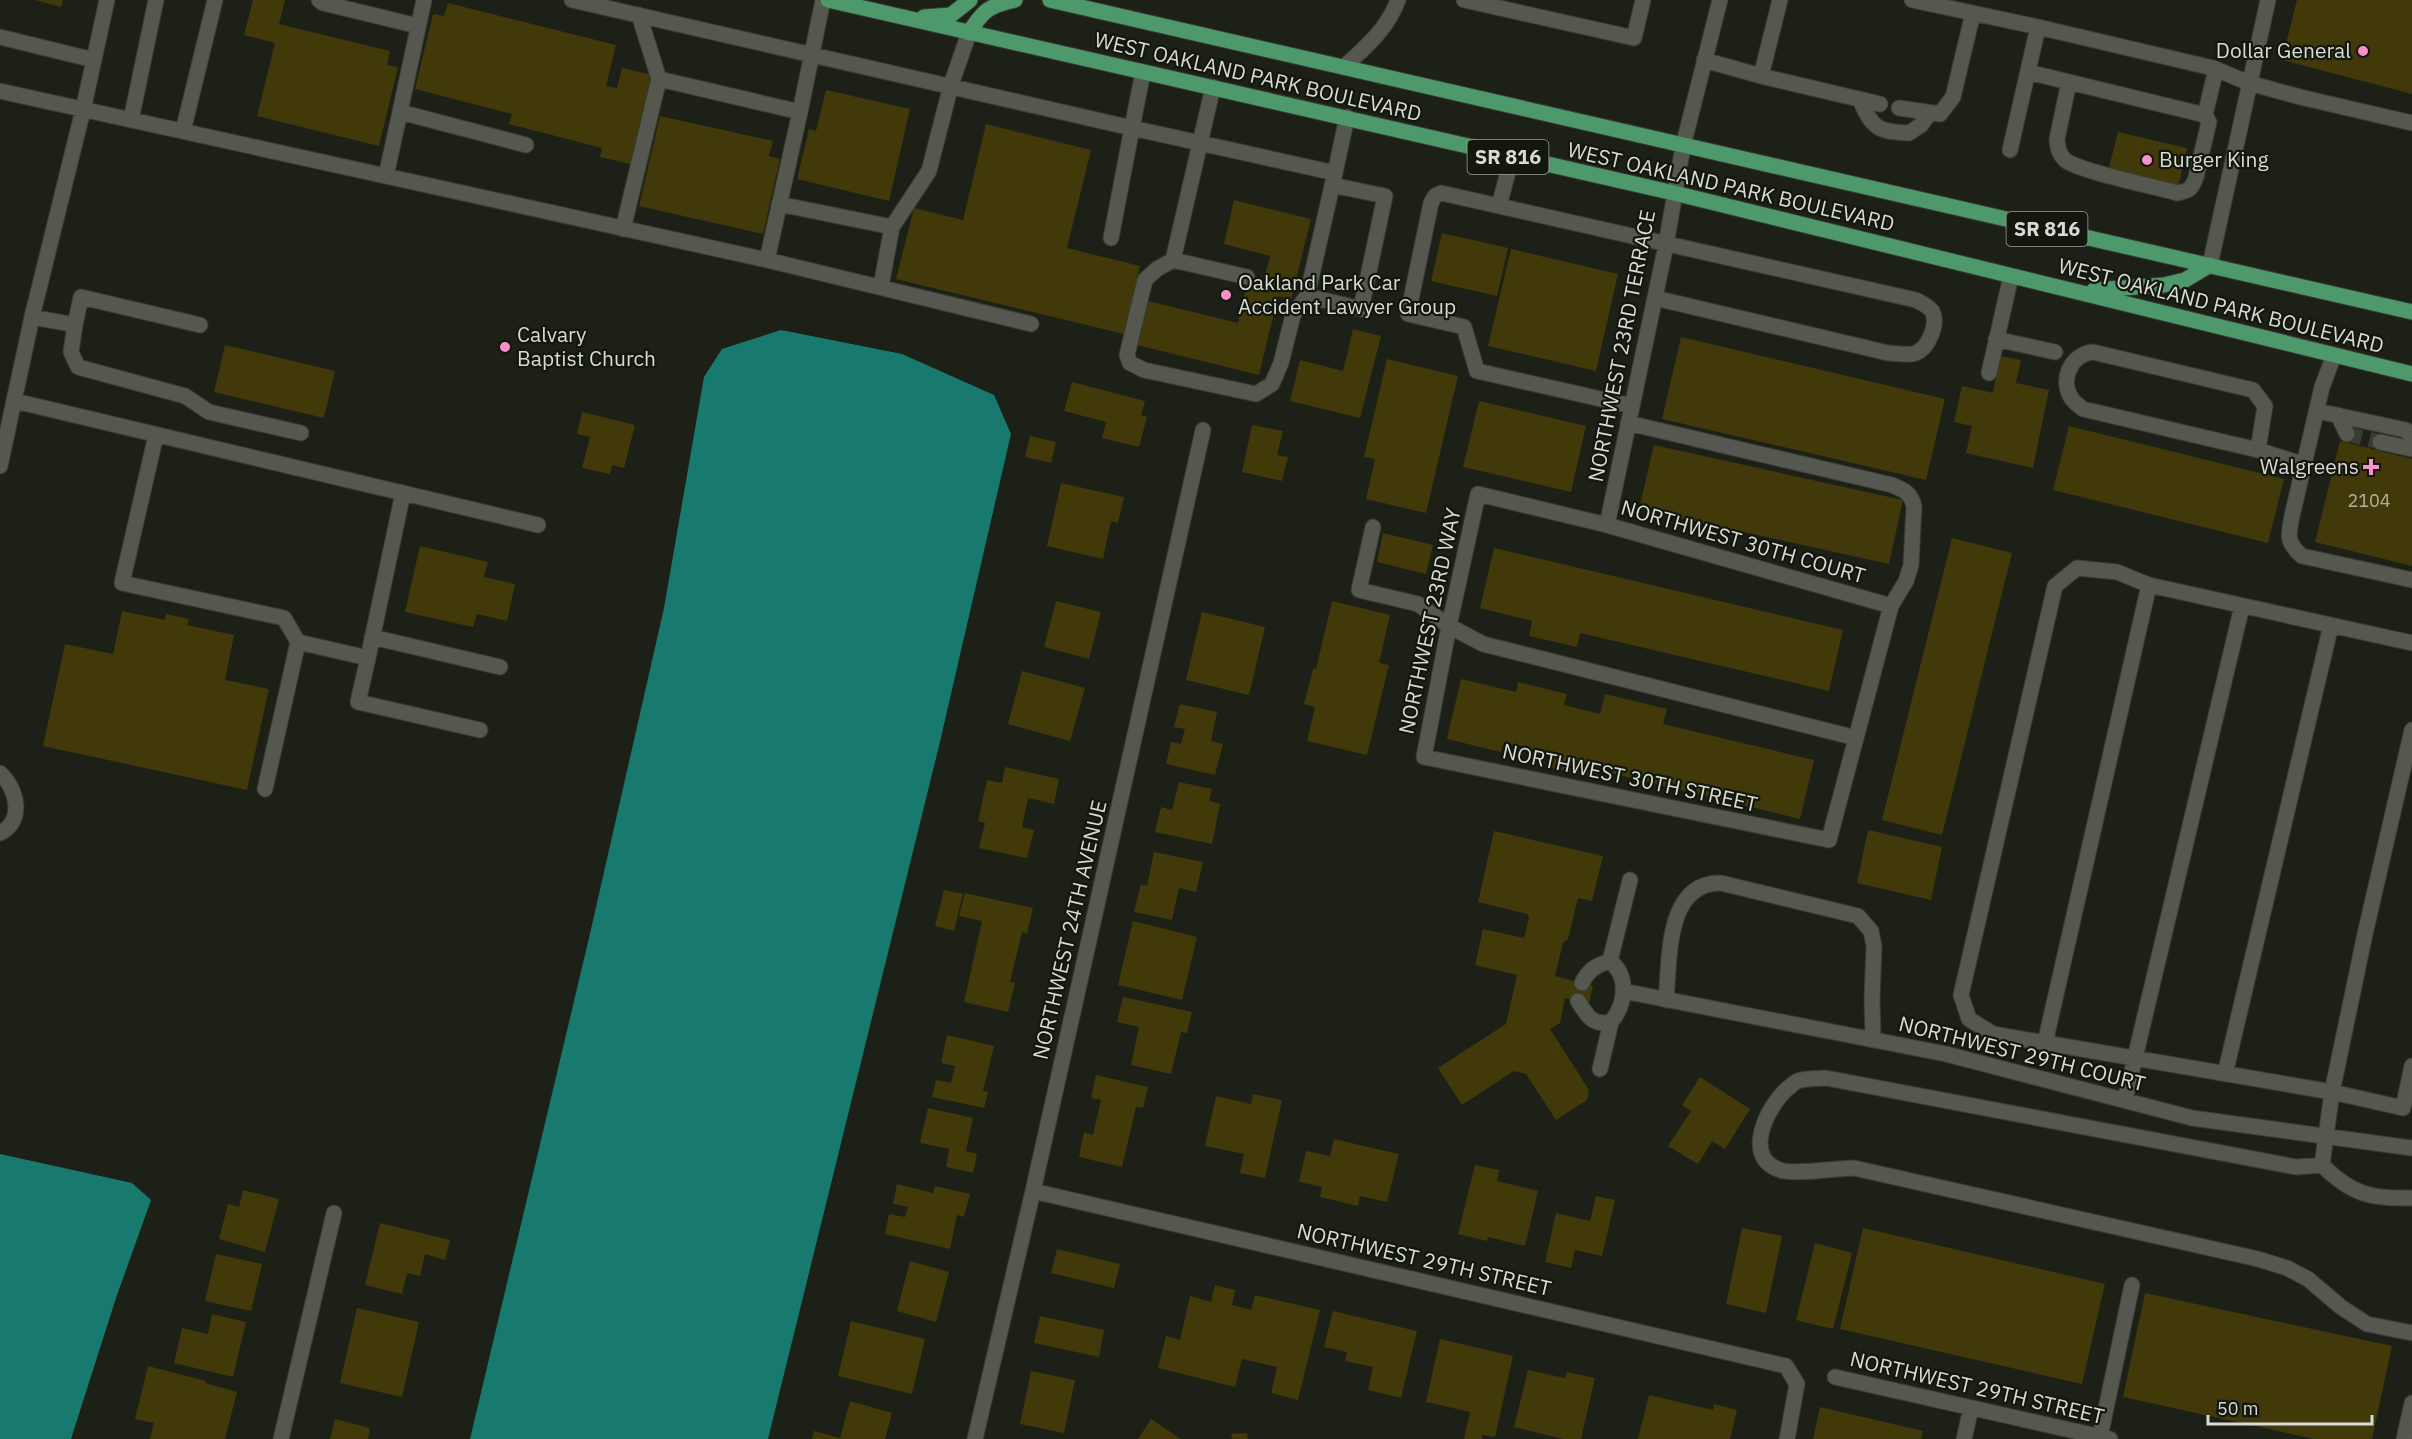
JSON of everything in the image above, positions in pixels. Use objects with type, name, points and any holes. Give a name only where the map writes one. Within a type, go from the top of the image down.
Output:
[{"type":"main road","name":"WEST OAKLAND PARK BOULEVARD","points":[[828,0],[1674,193],[2011,276],[2082,291],[2228,330],[2412,374]]},
{"type":"main road","points":[[909,18],[951,15],[970,0]]},
{"type":"main road","points":[[969,33],[981,13],[996,4],[1016,0]]},
{"type":"main road","name":"WEST OAKLAND PARK BOULEVARD","points":[[1050,0],[2412,312]]},
{"type":"main road","points":[[2082,291],[2164,285],[2185,280],[2210,265]]},
{"type":"street","points":[[0,466],[32,317],[83,110],[107,0]]},
{"type":"street","points":[[131,120],[156,0]]},
{"type":"street","points":[[183,131],[215,0]]},
{"type":"street","points":[[319,0],[323,3],[418,26]]},
{"type":"street","points":[[386,176],[424,0]]},
{"type":"street","points":[[572,0],[624,6],[639,15],[1201,143],[1334,179],[1385,196],[1361,309],[1307,296]]},
{"type":"street","points":[[767,260],[823,0]]},
{"type":"street","points":[[1344,67],[1371,43],[1392,15],[1398,0]]},
{"type":"street","points":[[1464,0],[1634,38],[1643,0]]},
{"type":"street","name":"NORTHWEST 23RD TERRACE","points":[[1606,525],[1666,244],[1683,146],[1720,0]]},
{"type":"street","points":[[1761,76],[1780,0]]},
{"type":"street","points":[[1912,0],[2216,69],[2249,83],[2412,123]]},
{"type":"street","points":[[2210,265],[2268,0]]},
{"type":"street","points":[[1899,108],[1940,114],[1953,97],[1973,13]]},
{"type":"street","points":[[623,229],[659,79],[639,15]]},
{"type":"street","points":[[2010,150],[2038,27]]},
{"type":"street","points":[[881,286],[892,227],[929,171],[951,85],[969,33]]},
{"type":"street","points":[[0,37],[94,60]]},
{"type":"street","points":[[1704,60],[1880,104]]},
{"type":"street","points":[[2069,82],[2057,139],[2063,158],[2088,169],[2177,193],[2188,191],[2193,186],[2209,122],[2205,115],[2216,69]]},
{"type":"street","points":[[1111,238],[1143,72]]},
{"type":"street","points":[[2028,72],[2205,115]]},
{"type":"street","points":[[659,79],[800,112]]},
{"type":"street","points":[[1173,260],[1213,87]]},
{"type":"street","points":[[0,91],[767,260],[1031,324]]},
{"type":"street","points":[[1860,100],[1868,119],[1875,126],[1888,130],[1909,133],[1921,125],[1929,114]]},
{"type":"street","points":[[400,112],[526,145]]},
{"type":"street","points":[[1247,277],[1173,260],[1156,269],[1145,280],[1127,355],[1130,363],[1144,370],[1256,394],[1272,384],[1281,363],[1293,315],[1307,296],[1347,117]]},
{"type":"street","points":[[1499,206],[1512,157]]},
{"type":"street","points":[[1632,406],[1477,371],[1464,327],[1408,314],[1431,203],[1435,196],[1441,193],[1916,300],[1930,308],[1934,315],[1933,328],[1925,347],[1914,354],[1888,353],[1654,298]]},
{"type":"street","points":[[779,204],[892,227]]},
{"type":"street","points":[[1989,373],[2011,276]]},
{"type":"street","points":[[200,325],[81,297],[71,352],[78,367],[185,396],[209,412],[301,433]]},
{"type":"street","points":[[32,317],[75,325]]},
{"type":"street","points":[[1996,339],[2055,352]]},
{"type":"street","points":[[2258,450],[2265,406],[2253,390],[2093,352],[2084,353],[2070,364],[2066,387],[2072,399],[2083,409],[2258,450],[2306,465]]},
{"type":"street","points":[[2334,355],[2322,387],[2289,534],[2291,546],[2302,555],[2412,580]]},
{"type":"street","points":[[15,401],[538,525]]},
{"type":"street","points":[[2317,411],[2406,430],[2412,438]]},
{"type":"street","points":[[2338,415],[2347,434]]},
{"type":"street","points":[[1373,527],[1359,590],[1418,604],[1449,626],[1483,644],[1856,738],[1891,606],[1906,581],[1911,565],[1914,506],[1912,498],[1906,491],[1892,485],[1628,423]]},
{"type":"street","name":"NORTHWEST 24TH AVENUE","points":[[975,1439],[1033,1191],[1203,430]]},
{"type":"street","points":[[156,435],[122,583],[284,618],[298,642],[265,789]]},
{"type":"street","points":[[2380,442],[2412,449]]},
{"type":"street","points":[[403,493],[358,702],[480,730]]},
{"type":"street","name":"NORTHWEST 30TH COURT","points":[[1478,494],[1606,525],[1891,606]]},
{"type":"street","name":"NORTHWEST 23RD WAY","points":[[1424,757],[1449,626],[1478,494]]},
{"type":"street","points":[[2412,643],[2149,585],[2117,573],[2078,568],[2055,586],[1961,995],[1969,1019],[1993,1034],[2332,1092],[2408,1109],[2412,1066]]},
{"type":"street","points":[[2044,1043],[2149,585]]},
{"type":"street","points":[[2125,1100],[2242,606]]},
{"type":"street","points":[[2225,1074],[2331,625]]},
{"type":"street","points":[[372,637],[500,667]]},
{"type":"street","points":[[298,642],[368,658]]},
{"type":"street","points":[[2322,1166],[2324,1136],[2332,1092],[2365,934],[2412,730]]},
{"type":"street","name":"NORTHWEST 30TH STREET","points":[[1424,757],[1828,840],[1856,738]]},
{"type":"street","points":[[0,772],[13,789],[16,803],[14,818],[0,834]]},
{"type":"street","points":[[1610,961],[1630,880]]},
{"type":"street","points":[[1666,1000],[1674,920],[1691,891],[1709,883],[1721,884],[1858,916],[1871,931],[1874,946],[1873,1040]]},
{"type":"street","points":[[1582,983],[1597,965],[1610,961]]},
{"type":"street","points":[[1600,1069],[1611,1022],[1621,1006],[1623,991],[1622,974],[1610,961]]},
{"type":"street","name":"NORTHWEST 29TH COURT","points":[[1623,991],[1946,1054],[2192,1118],[2412,1148]]},
{"type":"street","points":[[1578,1001],[1587,1017],[1594,1022],[1602,1024],[1611,1022]]},
{"type":"street","points":[[2412,1198],[2384,1199],[2365,1195],[2322,1166],[2296,1167],[1826,1078],[1797,1081],[1776,1100],[1762,1126],[1761,1149],[1767,1161],[1780,1170],[1817,1171],[1854,1168],[2258,1260],[2287,1268],[2308,1279],[2341,1307],[2367,1324],[2412,1333]]},
{"type":"street","name":"NORTHWEST 29TH STREET","points":[[1033,1191],[1786,1366],[1797,1384],[1787,1439]]},
{"type":"street","points":[[281,1439],[334,1213]]},
{"type":"street","points":[[2105,1438],[2132,1285]]},
{"type":"street","name":"NORTHWEST 29TH STREET","points":[[1835,1377],[2105,1438]]},
{"type":"street","points":[[2404,1439],[2412,1404]]},
{"type":"street","points":[[1964,1439],[1971,1408]]},
{"type":"water","points":[[781,330],[902,354],[994,395],[1011,434],[939,746],[768,1439],[470,1439],[589,938],[664,608],[704,377],[722,349]]},
{"type":"water","points":[[0,1154],[132,1183],[151,1200],[116,1298],[71,1439],[0,1439]]},
{"type":"building","points":[[35,0],[63,0],[61,7]]},
{"type":"building","points":[[253,0],[285,0],[279,24],[390,51],[387,65],[398,67],[379,146],[257,116],[275,43],[244,35]]},
{"type":"building","points":[[2297,0],[2412,0],[2412,94],[2282,60]]},
{"type":"building","points":[[448,3],[616,45],[606,86],[617,88],[622,68],[653,75],[630,164],[600,157],[602,148],[509,124],[512,114],[415,89],[433,14],[444,16]]},
{"type":"building","points":[[826,90],[910,109],[889,201],[797,179],[809,129],[816,131]]},
{"type":"building","points":[[660,116],[773,141],[769,156],[780,159],[763,234],[639,206]]},
{"type":"building","points":[[986,124],[1091,150],[1067,248],[1140,266],[1124,334],[896,279],[914,208],[963,220]]},
{"type":"building","name":"Burger King","points":[[2118,132],[2187,148],[2178,188],[2108,171]]},
{"type":"building","points":[[1234,200],[1311,219],[1291,300],[1278,296],[1259,375],[1137,345],[1148,301],[1238,323],[1246,288],[1261,291],[1270,256],[1224,244]]},
{"type":"building","points":[[1442,233],[1508,248],[1497,296],[1431,281]]},
{"type":"building","points":[[1511,249],[1618,274],[1596,371],[1488,346]]},
{"type":"building","points":[[1353,329],[1381,336],[1360,418],[1290,401],[1300,360],[1343,371]]},
{"type":"building","points":[[1681,337],[1945,399],[1926,480],[1662,419]]},
{"type":"building","points":[[225,345],[335,371],[324,418],[214,392]]},
{"type":"building","points":[[2000,356],[2021,360],[2016,383],[2049,390],[2033,468],[1966,453],[1972,426],[1954,422],[1962,386],[1993,393]]},
{"type":"building","points":[[1387,359],[1458,376],[1426,513],[1366,499],[1375,459],[1364,457]]},
{"type":"building","points":[[1072,382],[1145,401],[1141,415],[1147,417],[1139,447],[1102,438],[1106,422],[1064,411]]},
{"type":"building","points":[[1479,401],[1586,426],[1571,492],[1463,467]]},
{"type":"building","points":[[582,412],[635,425],[624,468],[612,465],[610,474],[582,468],[590,437],[577,434]]},
{"type":"building","points":[[1252,425],[1283,431],[1277,455],[1288,457],[1282,481],[1242,472]]},
{"type":"building","points":[[2069,426],[2284,479],[2268,543],[2053,490]]},
{"type":"building","points":[[1030,436],[1056,442],[1051,463],[1025,457]]},
{"type":"building","name":"Walgreens","points":[[2340,441],[2412,459],[2412,566],[2315,542]]},
{"type":"building","points":[[1654,445],[1903,500],[1889,564],[1639,509]]},
{"type":"building","points":[[1061,483],[1124,497],[1118,523],[1111,521],[1103,559],[1047,546]]},
{"type":"building","points":[[1383,533],[1433,545],[1426,574],[1377,562]]},
{"type":"building","points":[[1952,538],[2012,553],[1942,835],[1882,820]]},
{"type":"building","points":[[420,546],[488,562],[484,577],[515,584],[507,621],[477,614],[473,627],[405,612]]},
{"type":"building","points":[[1494,548],[1843,630],[1829,691],[1580,633],[1577,647],[1529,636],[1532,621],[1480,608]]},
{"type":"building","points":[[1056,601],[1101,612],[1089,659],[1044,647]]},
{"type":"building","points":[[1332,601],[1390,615],[1379,663],[1389,665],[1367,755],[1307,741],[1315,707],[1304,704],[1313,669],[1316,669]]},
{"type":"building","points":[[122,611],[165,620],[166,614],[189,619],[187,625],[234,635],[225,680],[269,689],[247,790],[43,746],[65,644],[113,654]]},
{"type":"building","points":[[1202,612],[1265,627],[1249,695],[1186,680]]},
{"type":"building","points":[[1022,671],[1085,688],[1070,741],[1008,724]]},
{"type":"building","points":[[1461,679],[1516,692],[1518,682],[1567,694],[1564,705],[1600,714],[1605,694],[1667,709],[1663,724],[1814,760],[1800,819],[1599,770],[1597,778],[1549,767],[1553,754],[1504,742],[1501,752],[1447,739]]},
{"type":"building","points":[[1180,704],[1217,712],[1211,741],[1223,744],[1215,775],[1166,764],[1171,742],[1181,744],[1185,729],[1174,727]]},
{"type":"building","points":[[1005,767],[1059,779],[1054,804],[1028,798],[1022,827],[1034,830],[1027,858],[979,848],[985,823],[978,821],[987,780],[1002,783]]},
{"type":"building","points":[[1179,782],[1212,789],[1209,801],[1220,804],[1212,844],[1155,832],[1161,807],[1172,810]]},
{"type":"building","points":[[1868,830],[1942,847],[1931,900],[1857,883]]},
{"type":"building","points":[[1494,831],[1603,856],[1592,901],[1578,898],[1568,939],[1563,943],[1555,976],[1593,986],[1589,1004],[1565,998],[1560,1023],[1550,1029],[1589,1090],[1587,1100],[1556,1120],[1526,1074],[1514,1071],[1462,1105],[1438,1068],[1506,1024],[1517,975],[1475,965],[1483,929],[1524,938],[1529,917],[1527,914],[1478,902]]},
{"type":"building","points":[[1154,852],[1203,862],[1196,892],[1179,888],[1172,920],[1134,912],[1141,884],[1147,886]]},
{"type":"building","points":[[944,890],[963,894],[954,931],[935,926]]},
{"type":"building","points":[[965,893],[1033,908],[1027,934],[1022,932],[1010,982],[1015,983],[1008,1012],[964,1002],[982,921],[959,916]]},
{"type":"building","points":[[1133,921],[1197,937],[1182,1000],[1118,985]]},
{"type":"building","points":[[1123,997],[1192,1012],[1187,1033],[1181,1032],[1171,1074],[1131,1065],[1139,1027],[1117,1022]]},
{"type":"building","points":[[947,1035],[994,1046],[983,1091],[988,1092],[984,1108],[932,1097],[936,1080],[951,1083],[955,1066],[941,1063]]},
{"type":"building","points":[[1096,1075],[1148,1087],[1143,1108],[1136,1107],[1122,1167],[1079,1157],[1084,1132],[1093,1135],[1101,1100],[1091,1098]]},
{"type":"building","points":[[1700,1077],[1750,1109],[1725,1149],[1712,1141],[1698,1164],[1668,1146],[1691,1111],[1682,1105]]},
{"type":"building","points":[[1253,1094],[1282,1100],[1265,1178],[1240,1173],[1244,1154],[1205,1146],[1216,1096],[1251,1104]]},
{"type":"building","points":[[928,1108],[973,1118],[966,1151],[977,1154],[973,1173],[946,1167],[949,1149],[920,1143]]},
{"type":"building","points":[[1334,1139],[1399,1154],[1387,1202],[1360,1196],[1358,1206],[1320,1197],[1322,1187],[1299,1182],[1306,1151],[1330,1156]]},
{"type":"building","points":[[1475,1165],[1499,1170],[1497,1181],[1538,1191],[1525,1246],[1488,1237],[1487,1241],[1458,1234]]},
{"type":"building","points":[[897,1184],[933,1193],[935,1186],[970,1194],[964,1217],[957,1215],[950,1249],[885,1234],[889,1214],[905,1217],[908,1207],[893,1204]]},
{"type":"building","points":[[243,1190],[279,1199],[265,1252],[219,1239],[228,1204],[239,1207]]},
{"type":"building","points":[[1596,1196],[1615,1200],[1602,1256],[1575,1250],[1571,1268],[1545,1262],[1556,1213],[1590,1221]]},
{"type":"building","points":[[380,1223],[450,1240],[445,1260],[425,1254],[420,1276],[407,1273],[402,1294],[365,1285]]},
{"type":"building","points":[[1742,1228],[1782,1236],[1766,1313],[1726,1304]]},
{"type":"building","points":[[1863,1228],[2105,1284],[2082,1384],[1840,1329]]},
{"type":"building","points":[[1815,1243],[1852,1253],[1833,1329],[1796,1320]]},
{"type":"building","points":[[1057,1249],[1120,1264],[1114,1288],[1051,1273]]},
{"type":"building","points":[[216,1254],[262,1264],[251,1311],[205,1301]]},
{"type":"building","points":[[910,1261],[949,1272],[936,1322],[897,1311]]},
{"type":"building","points":[[1215,1285],[1235,1290],[1232,1305],[1251,1310],[1255,1295],[1320,1310],[1298,1400],[1271,1393],[1277,1367],[1242,1359],[1235,1387],[1158,1368],[1166,1336],[1180,1340],[1190,1296],[1211,1302]]},
{"type":"building","points":[[2145,1293],[2392,1346],[2372,1439],[2314,1439],[2123,1397]]},
{"type":"building","points":[[357,1308],[419,1322],[402,1397],[340,1383]]},
{"type":"building","points":[[1333,1311],[1417,1331],[1401,1398],[1368,1390],[1373,1367],[1345,1361],[1347,1352],[1324,1347]]},
{"type":"building","points":[[212,1314],[246,1322],[233,1377],[174,1363],[182,1328],[208,1334]]},
{"type":"building","points":[[1040,1316],[1104,1330],[1099,1357],[1034,1343]]},
{"type":"building","points":[[851,1321],[925,1339],[912,1394],[838,1376]]},
{"type":"building","points":[[1440,1339],[1513,1356],[1495,1437],[1482,1435],[1482,1439],[1464,1439],[1470,1412],[1426,1402]]},
{"type":"building","points":[[148,1366],[206,1381],[205,1383],[237,1392],[225,1439],[150,1439],[154,1423],[135,1419]]},
{"type":"building","points":[[1528,1370],[1565,1378],[1567,1372],[1595,1378],[1581,1439],[1563,1439],[1514,1427]]},
{"type":"building","points":[[1031,1371],[1075,1380],[1064,1433],[1020,1424]]},
{"type":"building","points":[[1649,1395],[1713,1410],[1714,1404],[1737,1410],[1730,1439],[1638,1439]]},
{"type":"building","points":[[850,1401],[892,1413],[885,1439],[812,1439],[814,1431],[840,1438]]},
{"type":"building","points":[[1820,1407],[1923,1431],[1921,1439],[1813,1439]]},
{"type":"building","points":[[335,1419],[370,1428],[368,1439],[330,1439]]},
{"type":"building","points":[[1151,1419],[1181,1439],[1138,1439]]},
{"type":"building","points":[[1247,1433],[1248,1439],[1232,1439],[1231,1434]]},
{"type":"tunnel","points":[[2347,434],[2380,442]]},
{"type":"place","name":"Dollar General","points":[[2363,51]]},
{"type":"place","name":"Burger King","points":[[2147,160]]},
{"type":"place","name":"Oakland Park Car Accident Lawyer Group","points":[[1226,295]]},
{"type":"place","name":"Calvary Baptist Church","points":[[505,347]]},
{"type":"place","name":"Walgreens","points":[[2371,467]]}]
